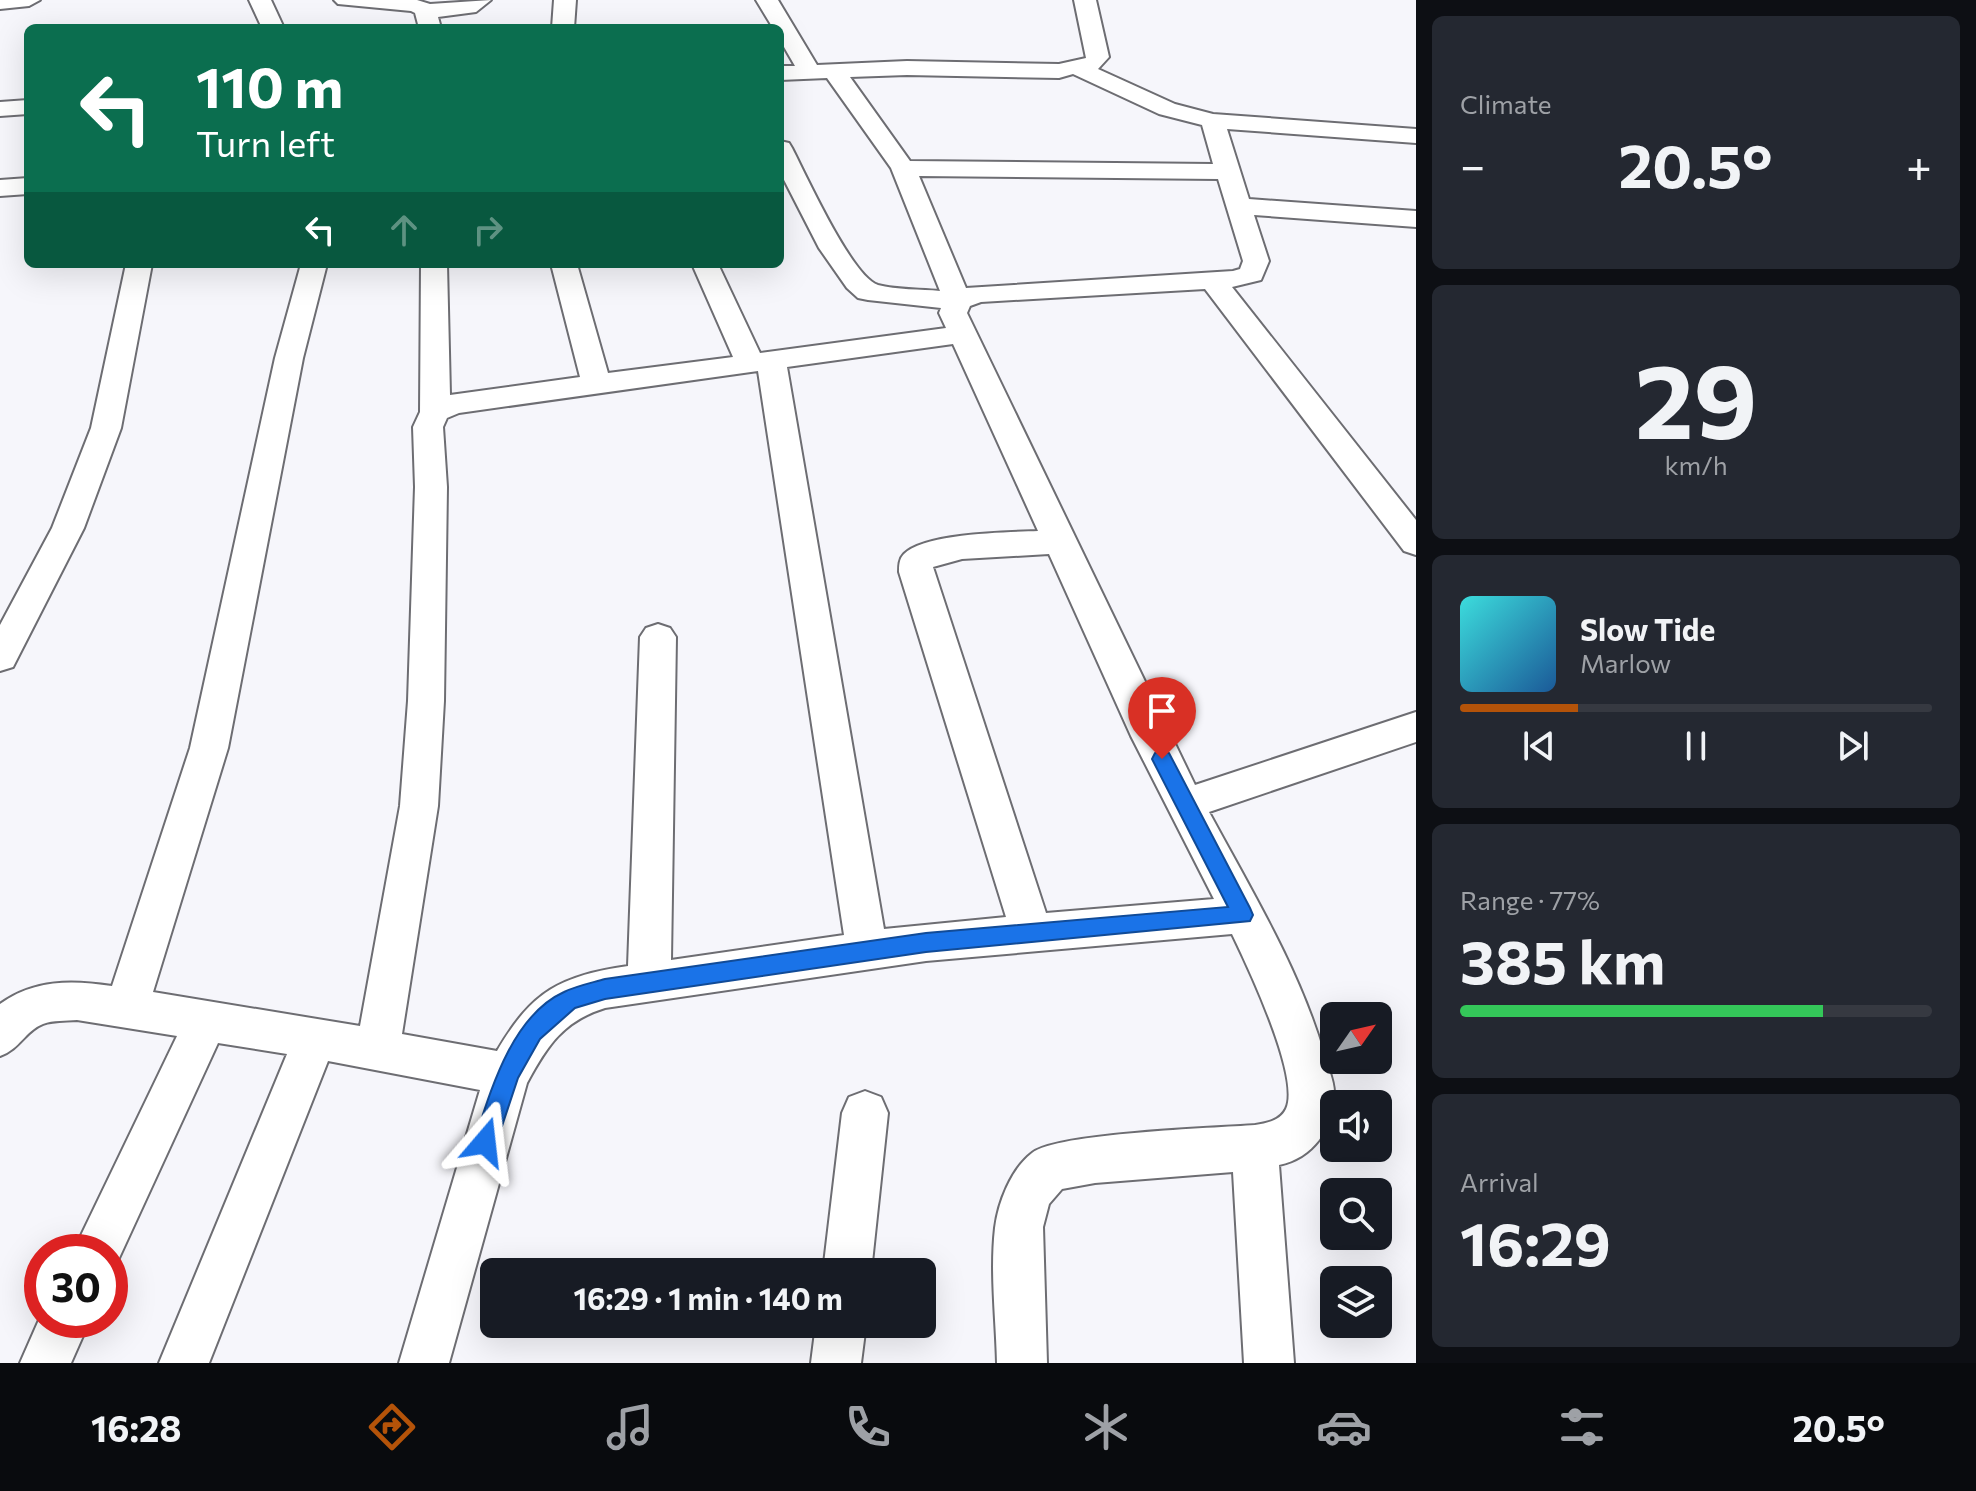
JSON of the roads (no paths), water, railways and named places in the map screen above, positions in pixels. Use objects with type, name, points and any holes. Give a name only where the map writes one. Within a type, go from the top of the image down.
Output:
[{"type":"street","points":[[0,3],[29,0]]},
{"type":"street","points":[[260,0],[271,24]]},
{"type":"street","points":[[345,0],[408,3],[427,19],[471,7],[480,0]]},
{"type":"street","points":[[563,24],[565,0]]},
{"type":"street","points":[[767,0],[903,168],[960,318],[1150,736],[1269,965],[1294,1026],[1312,1092],[1307,1120],[1288,1141],[1255,1148],[1095,1160],[1049,1168],[1029,1192],[1019,1227],[1022,1363]]},
{"type":"street","points":[[784,73],[1080,69],[1094,63],[1098,57],[1085,0]]},
{"type":"street","points":[[1080,69],[1167,109],[1212,121],[1416,136]]},
{"type":"street","points":[[0,109],[24,107]]},
{"type":"street","points":[[435,412],[452,404],[761,362],[960,318],[977,294],[1212,280],[1251,274],[1256,261],[1212,121]]},
{"type":"street","points":[[784,155],[844,267],[859,287],[960,318]]},
{"type":"street","points":[[903,168],[1232,189],[1416,219]]},
{"type":"street","points":[[0,188],[24,186]]},
{"type":"street","points":[[0,658],[15,604],[68,528],[106,428],[129,300],[138,268]]},
{"type":"street","points":[[127,1007],[209,748],[289,358],[313,268]]},
{"type":"street","points":[[378,1049],[419,806],[426,686],[431,487],[428,427],[435,412],[434,268]]},
{"type":"street","points":[[565,268],[596,384]]},
{"type":"street","points":[[707,268],[761,362],[867,951]]},
{"type":"street","points":[[1212,280],[1416,543]]},
{"type":"street","points":[[1032,933],[916,572],[916,562],[925,554],[944,550],[1061,542]]},
{"type":"street","points":[[649,982],[658,637]]},
{"type":"street","points":[[1185,804],[1416,727]]},
{"type":"street","points":[[424,1363],[493,1115],[508,1074],[532,1032],[568,1000],[605,989],[867,951],[1243,915]]},
{"type":"street","points":[[0,1036],[8,1024],[38,1003],[77,1000],[315,1038],[508,1074]]},
{"type":"street","points":[[106,1234],[207,1020]]},
{"type":"street","points":[[184,1363],[315,1038]]},
{"type":"street","points":[[849,1258],[865,1113]]},
{"type":"street","points":[[1255,1148],[1269,1363]]},
{"type":"street","points":[[45,1363],[57,1338]]},
{"type":"street","points":[[836,1363],[839,1338]]}]
